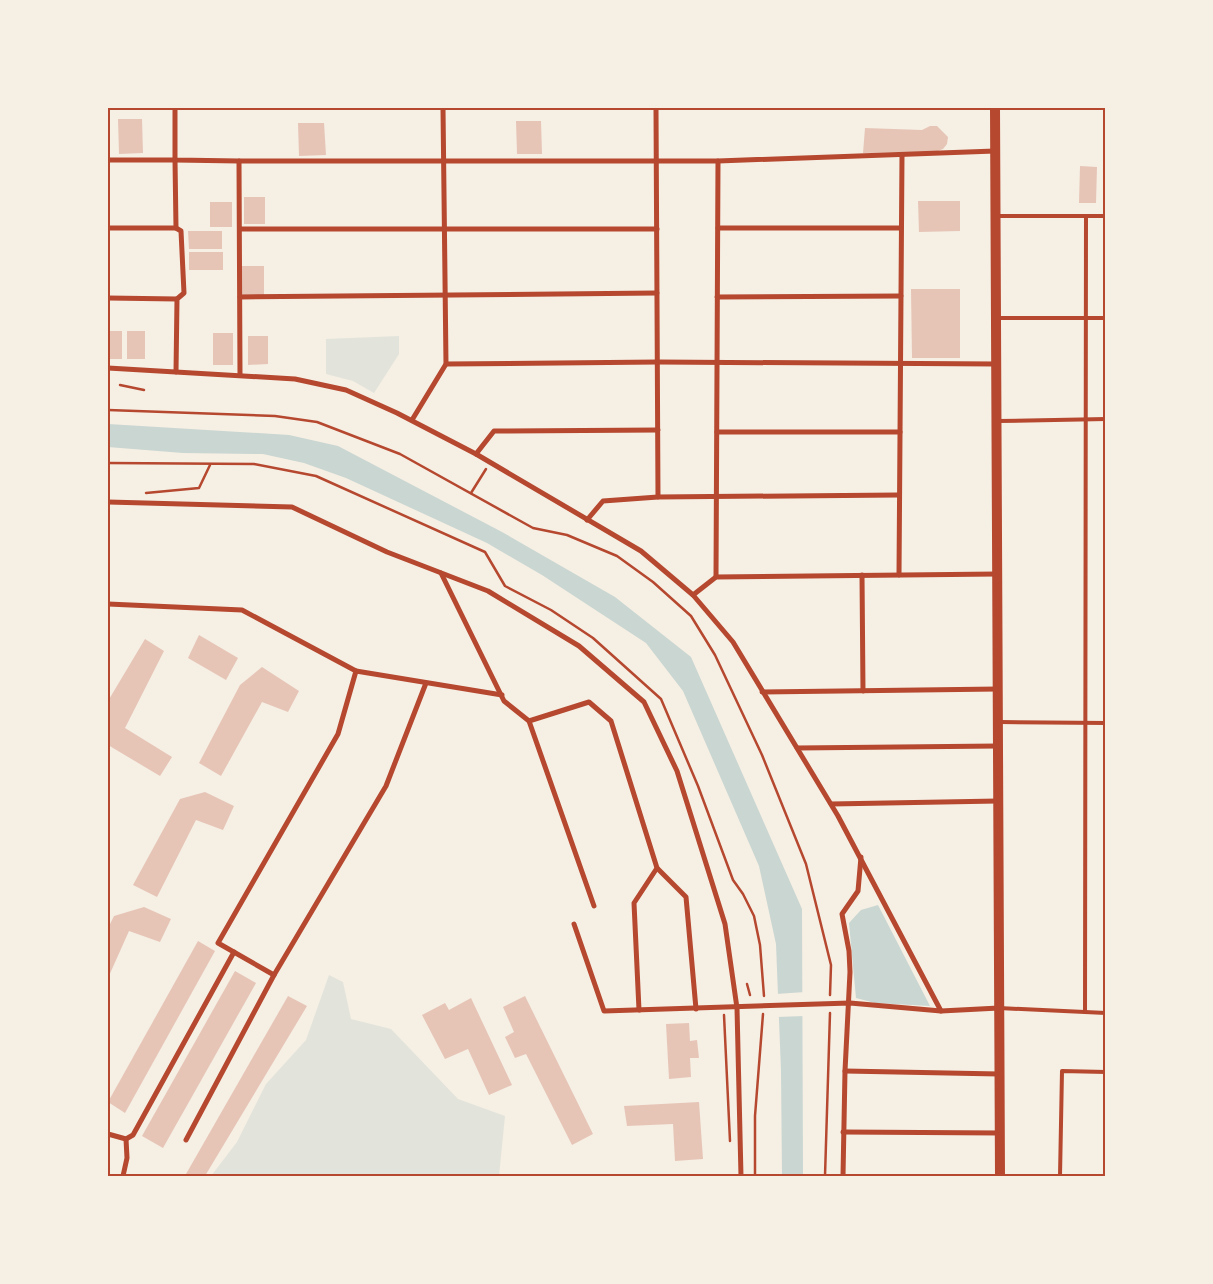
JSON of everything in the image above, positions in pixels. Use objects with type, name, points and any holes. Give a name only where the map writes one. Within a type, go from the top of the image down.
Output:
[{"type":"main road","points":[[994,108],[1000,1176]]},
{"type":"street","points":[[175,108],[176,228]]},
{"type":"street","points":[[412,420],[446,364],[443,108]]},
{"type":"street","points":[[656,108],[658,497]]},
{"type":"street","points":[[108,160],[443,159],[656,161],[995,151]]},
{"type":"street","points":[[899,575],[898,495],[902,155]]},
{"type":"street","points":[[239,160],[240,375]]},
{"type":"street","points":[[716,577],[718,160]]},
{"type":"street","points":[[108,228],[176,228],[182,232],[184,293],[177,299],[108,298]]},
{"type":"street","points":[[718,228],[902,228]]},
{"type":"street","points":[[240,229],[657,229]]},
{"type":"street","points":[[240,297],[657,293]]},
{"type":"street","points":[[717,297],[901,296]]},
{"type":"street","points":[[176,372],[177,299]]},
{"type":"street","points":[[446,364],[658,362],[996,364]]},
{"type":"street","points":[[108,368],[295,379],[346,390],[412,420],[476,454],[641,551],[693,595],[709,611],[733,642],[861,857],[941,1011]]},
{"type":"street","points":[[476,454],[494,431],[658,430]]},
{"type":"street","points":[[717,432],[900,432]]},
{"type":"street","points":[[588,520],[603,501],[658,497],[898,495]]},
{"type":"street","points":[[108,502],[292,507],[387,552],[488,590],[579,646],[644,702],[677,771],[725,924],[737,1008],[741,1176]]},
{"type":"street","points":[[441,572],[504,701],[529,721],[594,906]]},
{"type":"street","points":[[693,595],[716,577],[997,574]]},
{"type":"street","points":[[862,575],[863,690]]},
{"type":"street","points":[[108,604],[242,610],[356,671],[502,695]]},
{"type":"street","points":[[274,975],[218,943],[338,734],[356,671]]},
{"type":"street","points":[[186,1140],[274,975],[386,786],[426,683]]},
{"type":"street","points":[[762,692],[998,689]]},
{"type":"street","points":[[529,721],[589,702],[611,721],[657,868],[686,898],[696,1009]]},
{"type":"street","points":[[797,748],[998,746]]},
{"type":"street","points":[[830,804],[998,802]]},
{"type":"street","points":[[843,1176],[845,1071],[850,1003],[849,951],[842,914],[858,890],[861,857]]},
{"type":"street","points":[[639,1010],[634,903],[657,868]]},
{"type":"street","points":[[574,924],[604,1011],[850,1003],[941,1011],[999,1008]]},
{"type":"street","points":[[108,1134],[126,1139],[133,1135],[234,952]]},
{"type":"street","points":[[845,1071],[1000,1074]]},
{"type":"street","points":[[843,1132],[1000,1133]]},
{"type":"street","points":[[123,1176],[127,1158],[126,1139]]},
{"type":"lane","points":[[995,216],[1106,216]]},
{"type":"lane","points":[[1085,1012],[1086,216]]},
{"type":"lane","points":[[996,318],[1106,318]]},
{"type":"lane","points":[[996,421],[1106,419]]},
{"type":"lane","points":[[998,722],[1106,722]]},
{"type":"lane","points":[[999,1008],[1106,1013]]},
{"type":"lane","points":[[1060,1176],[1062,1071],[1106,1072]]},
{"type":"path","points":[[120,385],[144,390]]},
{"type":"path","points":[[108,410],[274,416],[317,422],[363,438],[400,454],[533,528],[567,535],[617,556],[653,582],[691,616],[715,655],[762,755],[806,864],[831,965],[825,1176]]},
{"type":"path","points":[[471,494],[490,463]]},
{"type":"path","points":[[142,493],[199,488],[210,465]]},
{"type":"path","points":[[747,984],[750,995]]},
{"type":"path","points":[[724,1008],[730,1148]]},
{"type":"shaded area","points":[[399,336],[399,354],[374,393],[353,381],[326,374],[326,339]]},
{"type":"shaded area","points":[[108,424],[289,435],[338,446],[502,532],[615,597],[691,657],[802,909],[803,1176],[782,1176],[781,1070],[776,944],[759,866],[683,691],[646,643],[542,575],[487,543],[346,478],[304,463],[263,454],[183,453],[108,447]]},
{"type":"shaded area","points":[[878,905],[930,1006],[875,1003],[856,998],[849,923],[861,910]]},
{"type":"shaded area","points":[[329,975],[343,982],[351,1019],[391,1029],[458,1099],[505,1116],[499,1176],[211,1176],[237,1142],[266,1084],[306,1040]]},
{"type":"pier","points":[[805,992],[805,1016],[777,1017],[776,994]]},
{"type":"building","points":[[118,119],[142,119],[143,153],[119,154]]},
{"type":"building","points":[[516,121],[541,121],[542,154],[517,154]]},
{"type":"building","points":[[298,123],[324,123],[326,155],[299,156]]},
{"type":"building","points":[[930,126],[937,126],[948,137],[947,144],[943,149],[935,152],[863,153],[865,128],[922,130]]},
{"type":"building","points":[[1080,166],[1097,167],[1096,203],[1079,203]]},
{"type":"building","points":[[244,197],[265,197],[265,224],[244,224]]},
{"type":"building","points":[[918,201],[960,201],[960,231],[919,232]]},
{"type":"building","points":[[210,202],[232,202],[232,227],[210,227]]},
{"type":"building","points":[[188,231],[222,231],[222,249],[189,249]]},
{"type":"building","points":[[189,252],[223,252],[223,270],[189,270]]},
{"type":"building","points":[[241,266],[264,266],[264,295],[241,295]]},
{"type":"building","points":[[911,289],[960,289],[960,358],[912,358]]},
{"type":"building","points":[[108,331],[122,331],[122,359],[108,359]]},
{"type":"building","points":[[127,331],[145,331],[145,359],[127,359]]},
{"type":"building","points":[[213,333],[233,333],[233,365],[213,365]]},
{"type":"building","points":[[248,336],[268,336],[268,364],[248,365]]},
{"type":"building","points":[[199,635],[238,658],[226,680],[188,658]]},
{"type":"building","points":[[145,639],[164,651],[125,728],[172,757],[160,776],[108,745],[108,701]]},
{"type":"building","points":[[262,667],[299,691],[288,712],[262,702],[221,776],[199,763],[240,685]]},
{"type":"building","points":[[205,792],[234,806],[223,830],[196,820],[157,897],[133,885],[180,799]]},
{"type":"building","points":[[144,907],[171,919],[160,942],[129,931],[108,978],[108,928],[114,916]]},
{"type":"building","points":[[198,941],[215,951],[125,1113],[108,1102]]},
{"type":"building","points":[[235,971],[256,983],[163,1148],[142,1136]]},
{"type":"building","points":[[288,996],[307,1006],[205,1176],[186,1174]]},
{"type":"building","points":[[525,996],[593,1134],[572,1145],[526,1054],[515,1058],[505,1037],[514,1032],[503,1007]]},
{"type":"building","points":[[471,998],[512,1085],[489,1095],[468,1049],[445,1059],[422,1015],[445,1003],[449,1010]]},
{"type":"building","points":[[689,1023],[690,1041],[697,1040],[699,1058],[690,1058],[691,1077],[669,1079],[666,1024]]},
{"type":"building","points":[[699,1102],[703,1159],[675,1161],[673,1124],[627,1126],[624,1106]]}]
